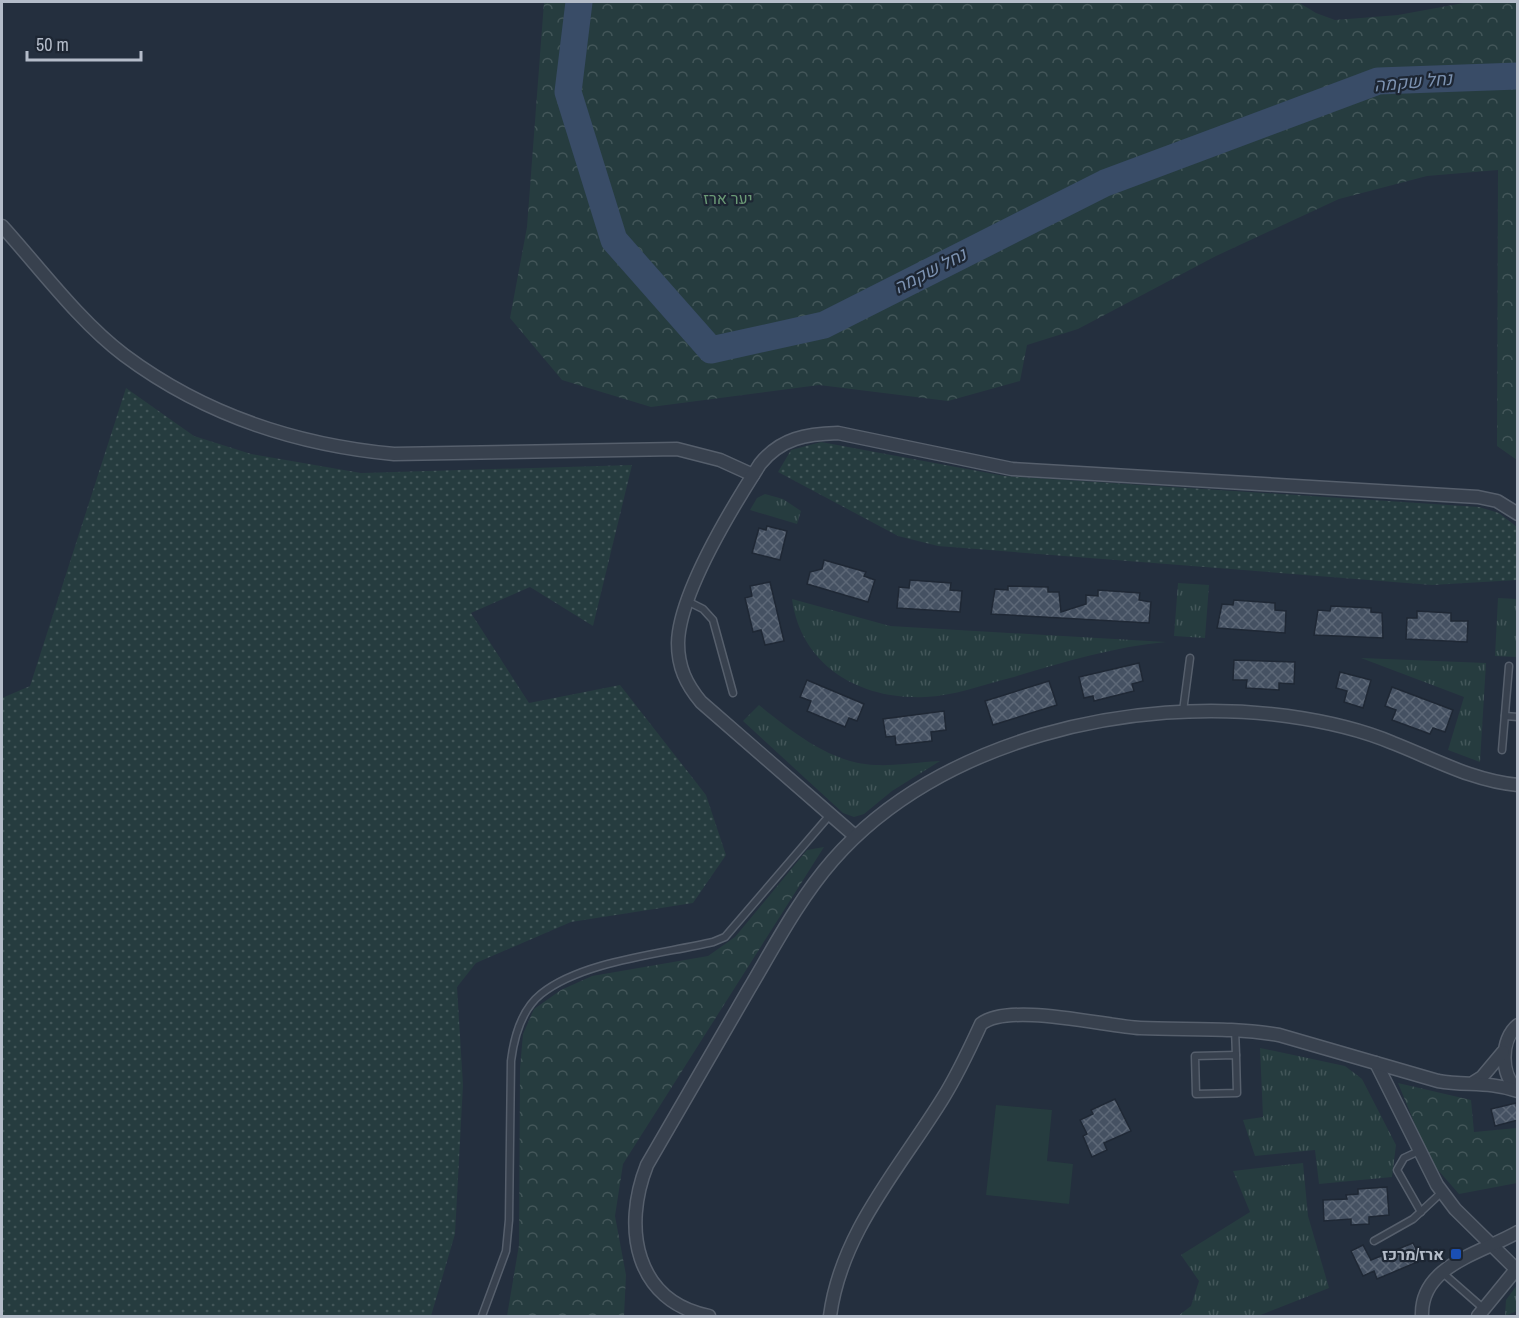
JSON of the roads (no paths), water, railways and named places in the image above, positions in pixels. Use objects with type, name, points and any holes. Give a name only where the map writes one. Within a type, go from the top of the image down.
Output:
[{"type":"street","points":[[2,226],[102,336],[124,354],[183,392],[219,410],[282,434],[351,450],[394,454],[677,449],[720,460],[753,475]]},
{"type":"street","points":[[855,836],[716,716],[688,686],[680,663],[678,641],[688,602],[718,534],[753,475],[770,451],[781,444],[813,434],[838,433],[1012,469],[1478,497],[1497,501],[1518,514]]},
{"type":"street","points":[[709,1317],[673,1304],[657,1290],[644,1269],[635,1222],[640,1183],[647,1165],[794,912],[831,862],[855,836],[894,805],[929,784],[1005,747],[1095,722],[1183,711],[1254,712],[1324,722],[1389,741],[1483,780],[1518,785]]},
{"type":"street","points":[[830,1317],[839,1268],[877,1196],[945,1095],[981,1024],[989,1018],[1000,1015],[1058,1017],[1139,1028],[1235,1029],[1279,1035],[1438,1081],[1459,1084],[1498,1084],[1518,1090]]},
{"type":"street","points":[[1473,1083],[1482,1077],[1503,1052],[1509,1033],[1518,1025]]},
{"type":"street","points":[[1503,1052],[1511,1084],[1518,1090]]},
{"type":"street","points":[[1376,1063],[1419,1151],[1442,1192],[1455,1209],[1517,1268],[1481,1313]]},
{"type":"street","points":[[1422,1317],[1421,1303],[1429,1288],[1443,1273],[1466,1256],[1518,1232]]},
{"type":"lane","points":[[688,602],[704,609],[713,620],[733,693]]},
{"type":"lane","points":[[1183,711],[1190,658]]},
{"type":"lane","points":[[1502,750],[1509,666]]},
{"type":"lane","points":[[1505,716],[1518,717]]},
{"type":"lane","points":[[482,1317],[506,1251],[510,1220],[511,1061],[516,1034],[529,1007],[540,995],[582,974],[609,965],[713,942],[724,937],[830,816]]},
{"type":"lane","points":[[1235,1029],[1236,1055],[1237,1093],[1196,1094],[1195,1056],[1236,1055]]},
{"type":"lane","points":[[1419,1151],[1404,1158],[1397,1170],[1421,1212]]},
{"type":"lane","points":[[1374,1241],[1400,1228],[1442,1192]]},
{"type":"lane","points":[[1443,1273],[1481,1313]]},
{"type":"waterway","name":"נחל שקמה","points":[[579,2],[568,92],[614,240],[711,350],[824,325],[1105,183],[1378,81],[1518,76]]},
{"type":"place","name":"ארז/מרכז","points":[[1456,1254]]},
{"type":"park label","name":"יער ארז","points":[[728,198]]}]
